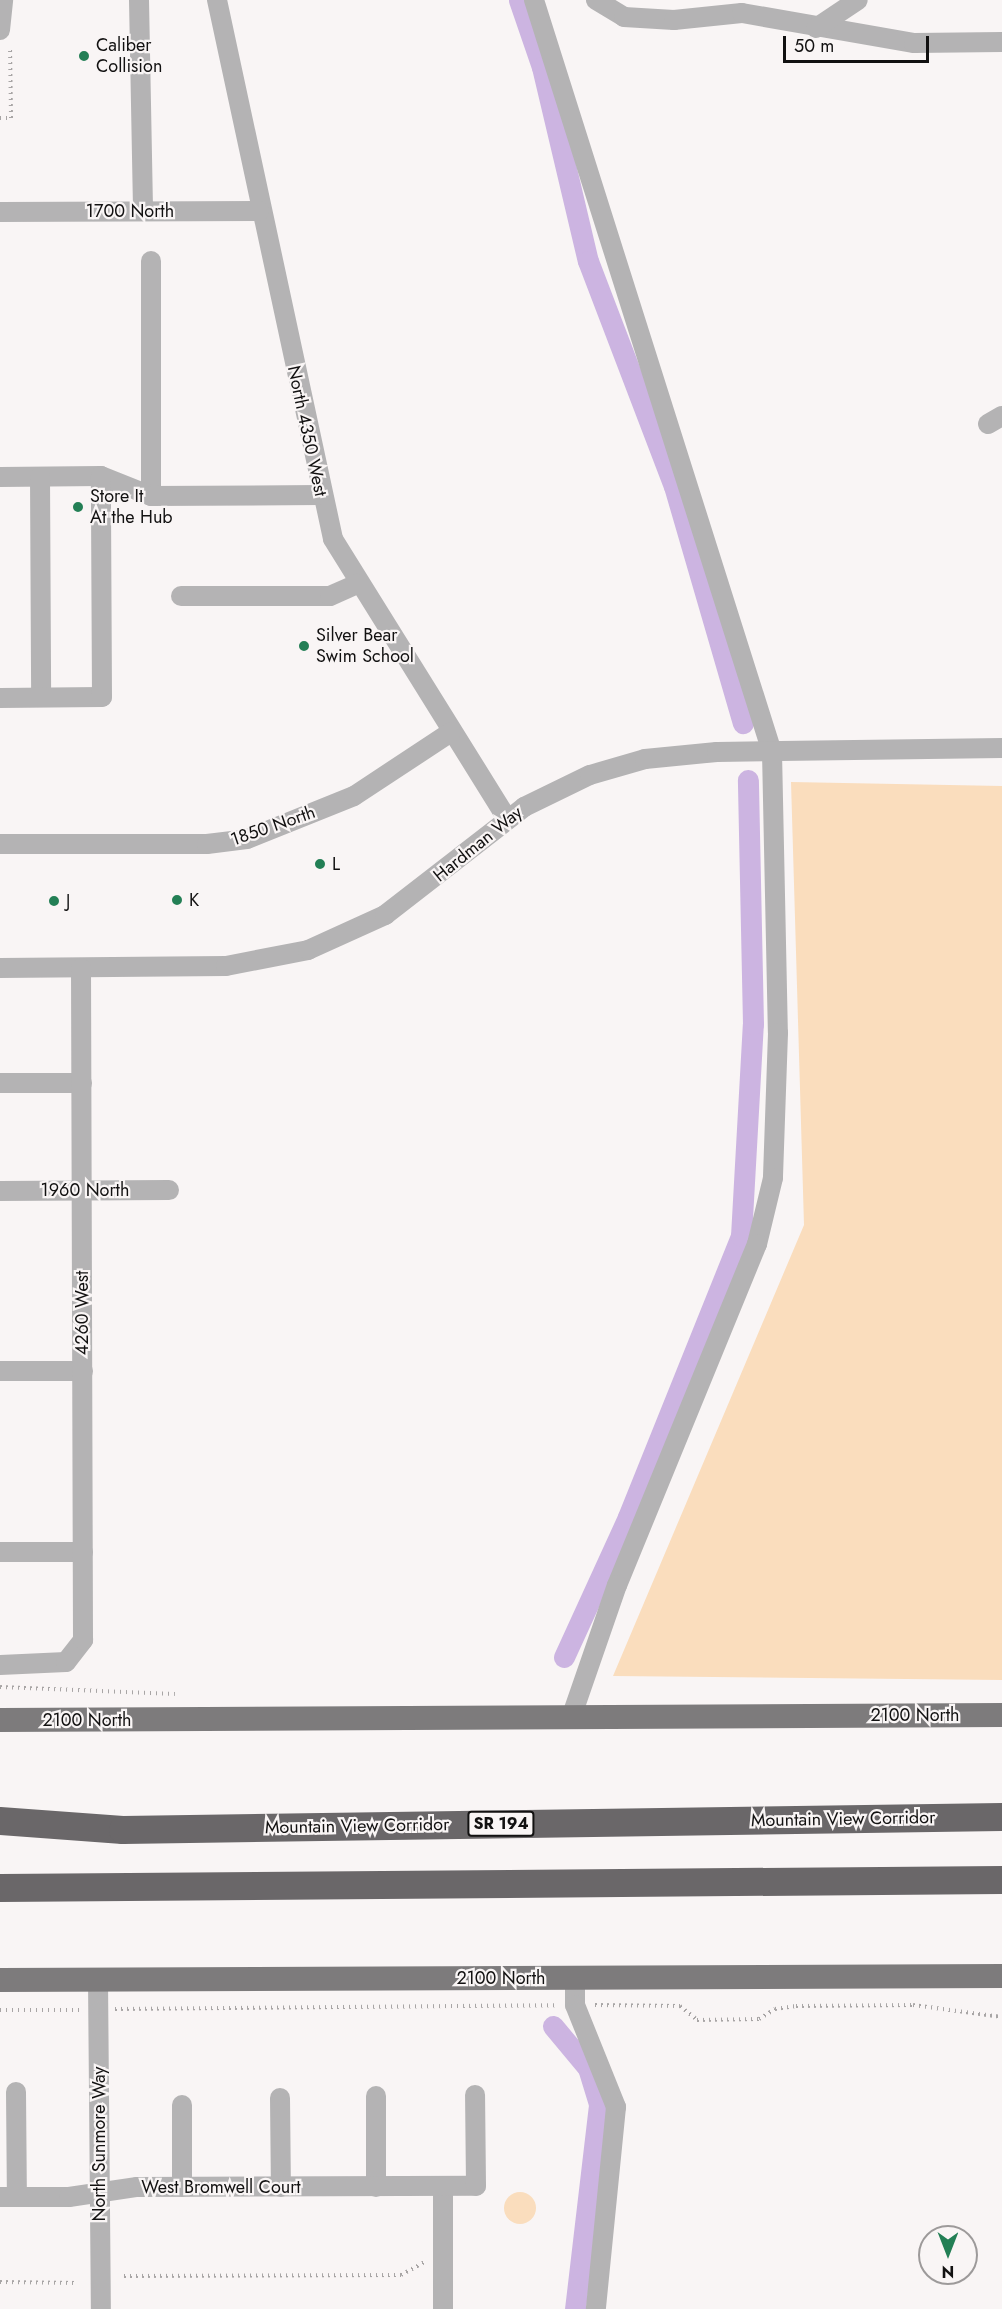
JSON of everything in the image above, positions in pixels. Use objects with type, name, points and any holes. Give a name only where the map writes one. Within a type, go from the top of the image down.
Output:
[{"type":"highway","name":"Mountain View Corridor","points":[[0,1821],[123,1830],[1002,1817]]},
{"type":"highway","points":[[0,1888],[1002,1880]]},
{"type":"main road","name":"2100 North","points":[[0,1720],[1002,1714]]},
{"type":"main road","name":"2100 North","points":[[0,1980],[1002,1976]]},
{"type":"street","points":[[3,0],[4,34]]},
{"type":"street","points":[[140,0],[143,211]]},
{"type":"street","name":"North 4350 West","points":[[217,0],[259,211],[320,495],[333,539],[357,584],[507,819]]},
{"type":"street","points":[[534,0],[772,752],[778,1033],[773,1178],[758,1244],[617,1585],[572,1718]]},
{"type":"street","points":[[596,0],[624,17],[674,20],[750,7],[816,28],[914,43],[1002,42]]},
{"type":"street","points":[[816,28],[858,0]]},
{"type":"street","name":"1700 North","points":[[0,212],[259,211]]},
{"type":"street","points":[[151,261],[151,496]]},
{"type":"street","points":[[0,477],[101,476],[151,496],[320,495]]},
{"type":"street","points":[[0,698],[102,697],[101,476]]},
{"type":"street","points":[[40,477],[41,697]]},
{"type":"street","points":[[181,596],[330,596],[357,584]]},
{"type":"street","name":"1850 North","points":[[0,844],[207,844],[247,839],[354,796],[451,732]]},
{"type":"street","name":"Hardman Way","points":[[0,968],[226,966],[308,950],[385,915],[507,819],[567,784],[620,765],[666,756],[1002,748]]},
{"type":"street","name":"4260 West","points":[[0,1665],[57,1664],[74,1656],[82,1640],[81,968]]},
{"type":"street","points":[[0,1083],[82,1083]]},
{"type":"street","name":"1960 North","points":[[0,1191],[169,1190]]},
{"type":"street","points":[[0,1371],[82,1371]]},
{"type":"street","points":[[0,1552],[83,1552]]},
{"type":"street","points":[[575,1977],[575,2005],[616,2106],[596,2309]]},
{"type":"street","name":"North Sunmore Way","points":[[98,1980],[101,2309]]},
{"type":"street","points":[[8,2197],[15,2092]]},
{"type":"street","name":"West Bromwell Court","points":[[8,2197],[182,2187],[476,2186],[475,2095]]},
{"type":"street","points":[[376,2096],[376,2187]]},
{"type":"street","points":[[280,2098],[281,2187]]},
{"type":"street","points":[[182,2105],[182,2187]]},
{"type":"street","points":[[442,2186],[443,2309]]},
{"type":"path","points":[[0,118],[10,118],[4,34]]},
{"type":"path","points":[[0,1687],[175,1694]]},
{"type":"path","points":[[134,2009],[680,2006],[697,2020],[759,2019],[775,2008],[914,2005],[1002,2017]]},
{"type":"path","points":[[0,2010],[57,2011]]},
{"type":"path","points":[[124,2276],[401,2276],[416,2263],[431,2262]]},
{"type":"path","points":[[0,2282],[78,2283]]},
{"type":"shaded area","points":[[791,782],[1002,786],[1002,1680],[613,1676],[804,1225]]},
{"type":"shaded area","points":[[520,2192],[532,2196],[536,2208],[532,2220],[520,2224],[508,2220],[504,2208],[508,2196]]},
{"type":"waterway","points":[[519,0],[542,67],[588,261],[674,486],[743,723]]},
{"type":"waterway","points":[[564,1657],[628,1517],[741,1236],[753,1024],[748,780]]},
{"type":"waterway","points":[[553,2026],[588,2068],[599,2105],[575,2309]]},
{"type":"place","name":"Caliber Collision","points":[[84,56]]},
{"type":"place","name":"Store It At the Hub","points":[[78,507]]},
{"type":"place","name":"Silver Bear Swim School","points":[[304,646]]},
{"type":"place","name":"L","points":[[320,864]]},
{"type":"place","name":"K","points":[[177,900]]},
{"type":"place","name":"J","points":[[54,901]]}]
